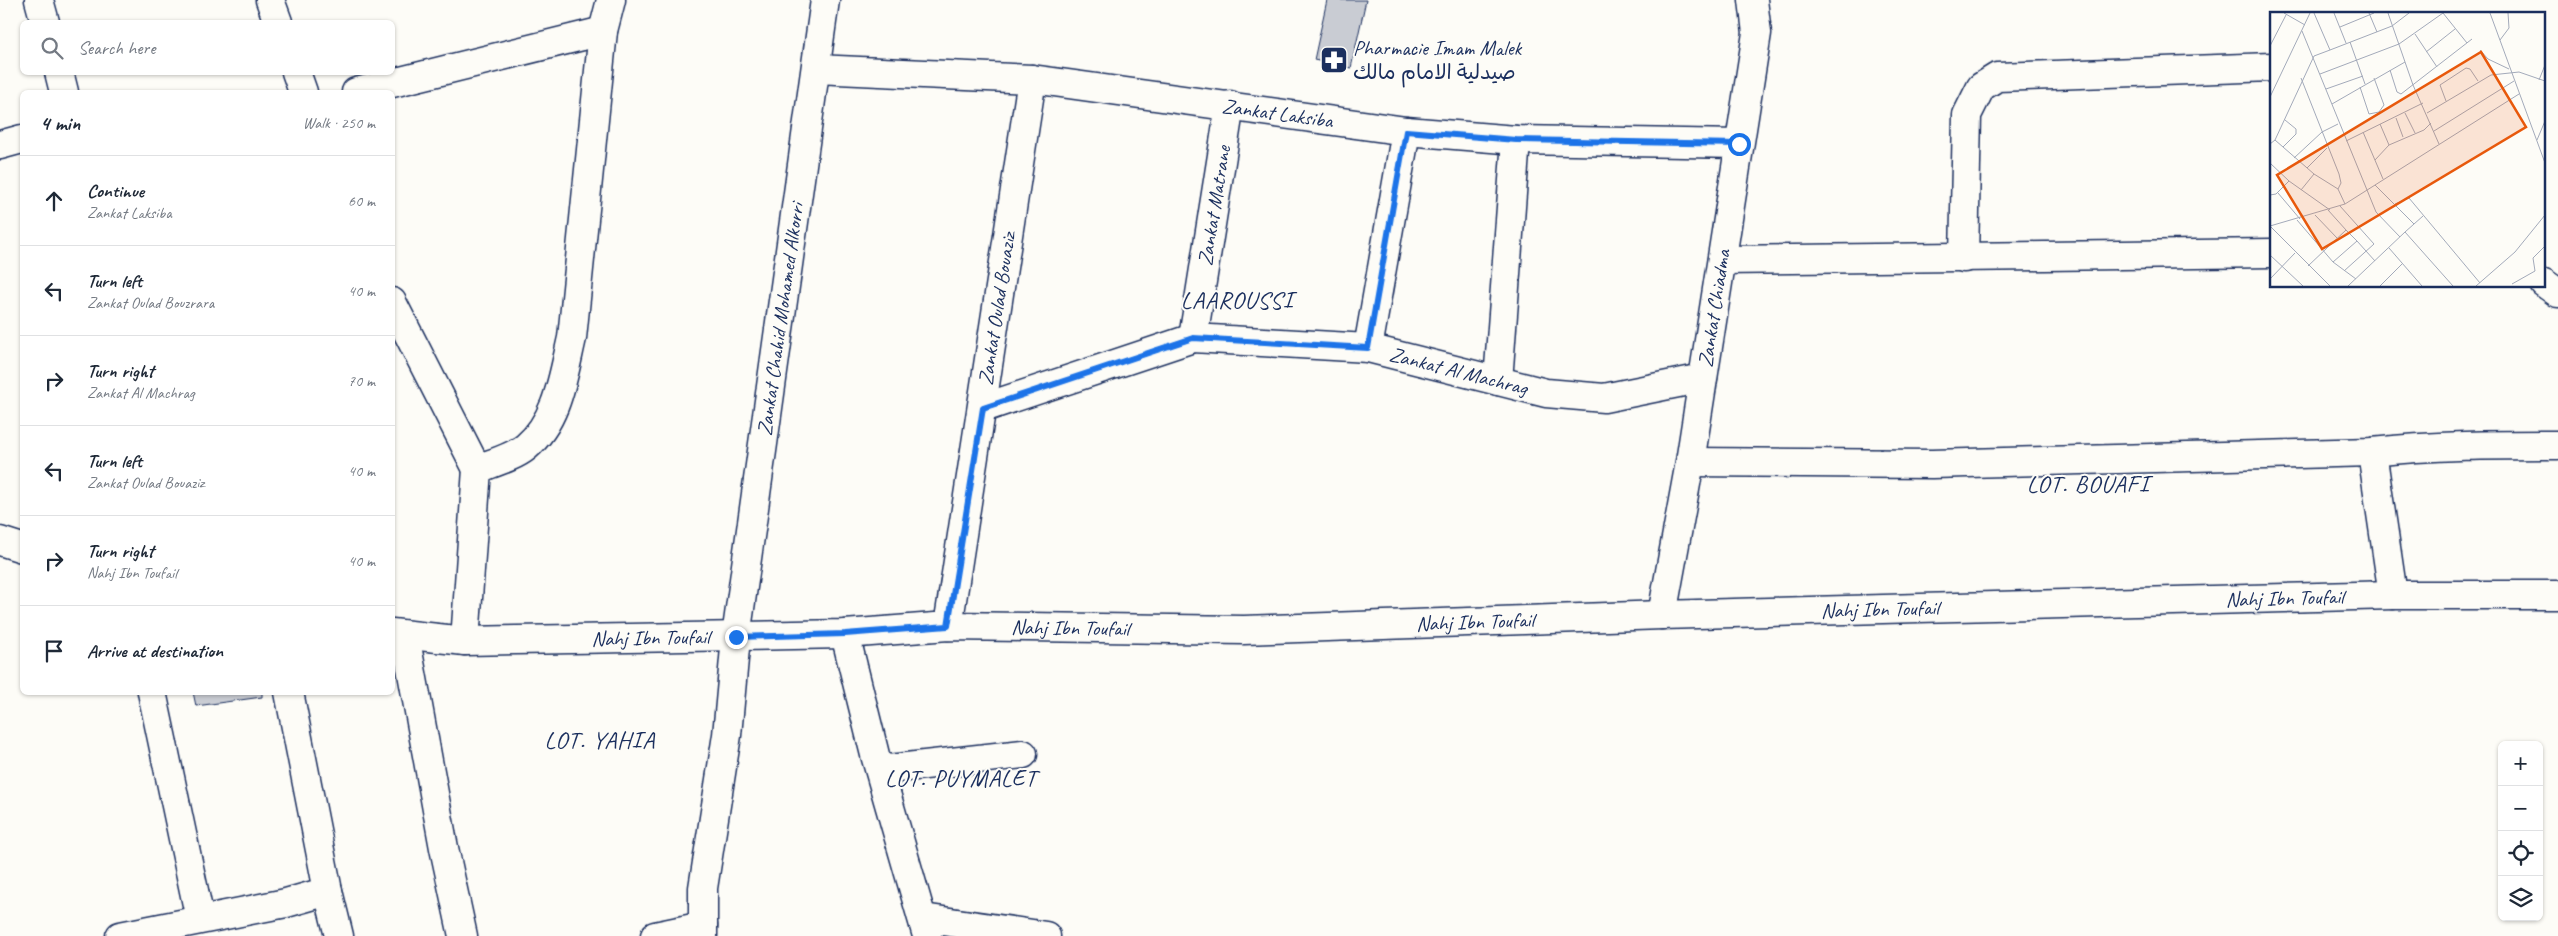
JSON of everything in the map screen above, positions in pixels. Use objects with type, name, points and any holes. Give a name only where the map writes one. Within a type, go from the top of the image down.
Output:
[{"type":"street","points":[[39,0],[44,20]]},
{"type":"street","points":[[270,0],[277,20]]},
{"type":"street","points":[[477,469],[525,448],[546,426],[561,386],[572,338],[603,31],[611,0]]},
{"type":"street","name":"Zankat Chahid Mohamed Alkorri","points":[[703,931],[704,888],[727,735],[736,637],[825,0]]},
{"type":"street","name":"Zankat Chiadma","points":[[1662,615],[1690,462],[1757,33],[1753,0]]},
{"type":"street","points":[[364,90],[603,31]]},
{"type":"street","points":[[1964,258],[1967,115],[1981,87],[1997,76],[2270,67]]},
{"type":"street","name":"Zankat Laksiba","points":[[816,69],[1032,79],[1230,105],[1406,131],[1516,140],[1739,144]]},
{"type":"street","points":[[60,75],[64,90]]},
{"type":"street","points":[[297,75],[302,90]]},
{"type":"street","name":"Zankat Oulad Bouaziz","points":[[948,626],[983,408],[1032,79]]},
{"type":"street","name":"Zankat Matrane","points":[[1193,338],[1230,105]]},
{"type":"street","points":[[1368,348],[1406,131]]},
{"type":"street","points":[[0,145],[20,140]]},
{"type":"street","points":[[1498,381],[1516,140]]},
{"type":"street","points":[[1722,260],[2270,253]]},
{"type":"street","points":[[2546,284],[2558,293]]},
{"type":"street","points":[[395,308],[477,469],[465,641]]},
{"type":"street","name":"Zankat Al Machrag","points":[[983,408],[1193,338],[1368,348],[1546,393],[1604,398],[1703,378]]},
{"type":"street","points":[[1690,462],[1932,464],[2558,445]]},
{"type":"street","points":[[2372,452],[2393,595]]},
{"type":"street","points":[[0,541],[20,547]]},
{"type":"street","name":"Nahj Ibn Toufail","points":[[399,634],[465,641],[845,634],[948,626],[1244,630],[1662,615],[2393,595],[2558,595]]},
{"type":"street","points":[[399,634],[463,936]]},
{"type":"street","points":[[845,634],[880,770],[925,927],[1046,936]]},
{"type":"street","points":[[153,695],[200,918]]},
{"type":"street","points":[[290,695],[328,891],[339,936]]},
{"type":"street","points":[[880,770],[1023,754]]},
{"type":"street","points":[[120,936],[200,918],[286,903],[328,891]]},
{"type":"street","points":[[655,936],[703,931]]},
{"type":"building","points":[[1327,0],[1366,0],[1351,68],[1314,60]]},
{"type":"building","points":[[194,695],[262,695],[262,697],[196,706]]},
{"type":"place","name":"Pharmacie Imam Malek صيدلية الامام مالك","points":[[1334,60]]},
{"type":"district","name":"LAAROUSSI","points":[[1237,300]]},
{"type":"district","name":"LOT. BOUAFI","points":[[2088,484]]},
{"type":"district","name":"LOT. YAHIA","points":[[600,740]]},
{"type":"district","name":"LOT. PUYMALET","points":[[961,778]]},
{"type":"route","points":[[736,637],[845,634],[948,626],[983,408],[1119,361],[1193,338],[1368,348],[1406,131],[1516,140],[1739,144]]}]
